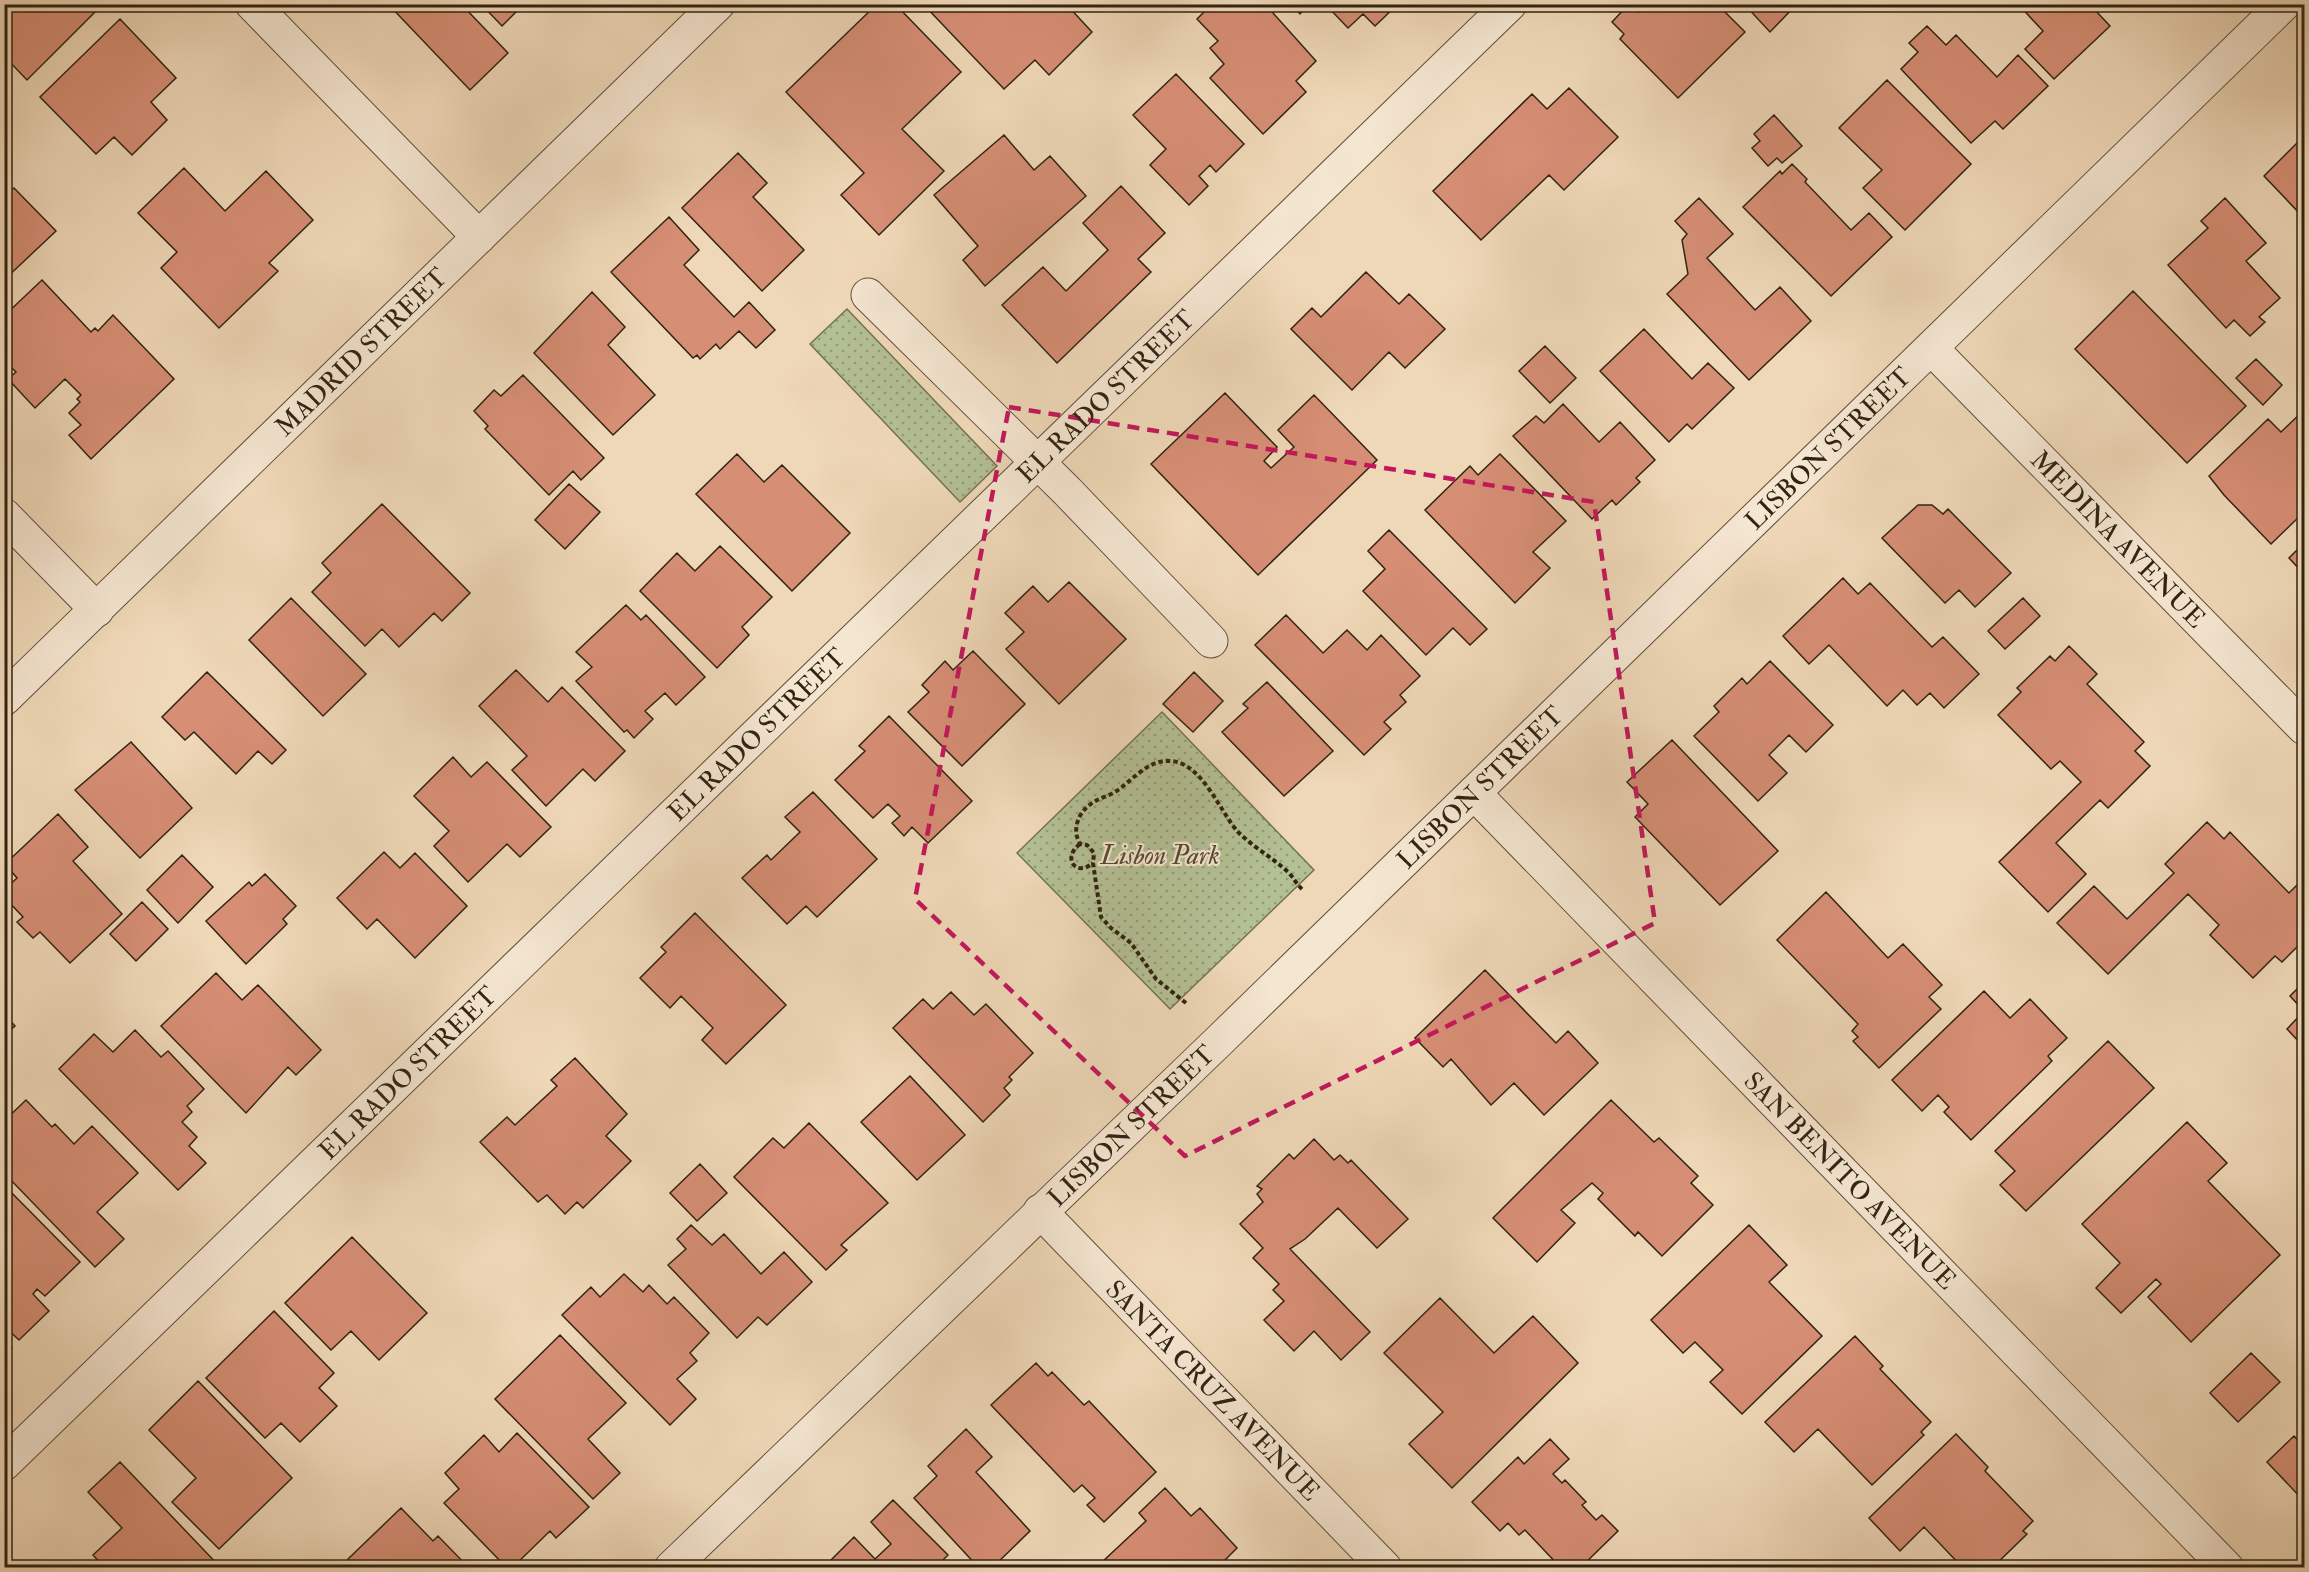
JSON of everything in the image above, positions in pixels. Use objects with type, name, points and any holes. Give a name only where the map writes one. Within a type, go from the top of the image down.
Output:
[{"type":"street","points":[[252,4],[479,237]]},
{"type":"street","name":"MADRID STREET","points":[[4,699],[718,4]]},
{"type":"street","name":"EL RADO STREET","points":[[4,1464],[1510,4]]},
{"type":"street","name":"LISBON STREET","points":[[671,1568],[1932,349],[2284,4]]},
{"type":"street","points":[[868,295],[1211,641]]},
{"type":"street","name":"MEDINA AVENUE","points":[[1932,349],[2304,728]]},
{"type":"street","points":[[4,515],[97,610]]},
{"type":"street","name":"SAN BENITO AVENUE","points":[[1474,793],[2228,1568]]},
{"type":"street","name":"SANTA CRUZ AVENUE","points":[[1040,1211],[1385,1568]]},
{"type":"path","points":[[1186,1003],[1156,979],[1131,943],[1111,928],[1098,910],[1100,899],[1093,863],[1095,859],[1091,849],[1087,845],[1080,844],[1076,838],[1079,817],[1088,805],[1113,794],[1144,770],[1170,760],[1182,765],[1207,786],[1238,831],[1288,872],[1303,891]]},
{"type":"path","points":[[1080,844],[1073,851],[1072,864],[1084,869],[1093,863]]},
{"type":"highlighted area","points":[[1009,407],[1594,502],[1655,923],[1185,1156],[915,899]]},
{"type":"green space","points":[[847,309],[997,466],[960,502],[810,344]]},
{"type":"green space","name":"Lisbon Park","points":[[1162,712],[1314,870],[1170,1009],[1017,853]]},
{"type":"building","points":[[4,4],[97,4],[100,7],[27,80],[4,56]]},
{"type":"building","points":[[388,4],[461,4],[508,53],[470,90]]},
{"type":"building","points":[[481,4],[524,4],[502,26]]},
{"type":"building","points":[[877,4],[895,4],[961,72],[902,129],[944,171],[879,235],[841,195],[864,173],[786,92]]},
{"type":"building","points":[[923,4],[1066,4],[1092,32],[1049,75],[1035,60],[1004,89]]},
{"type":"building","points":[[1212,4],[1265,4],[1316,61],[1296,81],[1306,92],[1263,134],[1210,78],[1224,64],[1210,48],[1218,41],[1197,19]]},
{"type":"building","points":[[1291,4],[1309,4],[1300,14]]},
{"type":"building","points":[[1325,4],[1398,4],[1375,26],[1363,14],[1348,28]]},
{"type":"building","points":[[1629,4],[1639,12],[1648,4],[1717,4],[1745,32],[1678,98],[1620,39],[1624,34],[1612,22]]},
{"type":"building","points":[[1744,4],[1797,4],[1770,32]]},
{"type":"building","points":[[2018,4],[2097,4],[2099,6],[2095,10],[2110,26],[2054,79],[2025,49],[2043,31]]},
{"type":"building","points":[[120,19],[176,78],[151,102],[167,120],[132,155],[114,137],[96,154],[40,97]]},
{"type":"building","points":[[1927,26],[1946,45],[1956,35],[1997,77],[2018,55],[2048,86],[2003,129],[1995,121],[1971,143],[1901,69],[1918,52],[1909,43]]},
{"type":"building","points":[[1176,74],[1244,144],[1216,172],[1210,165],[1199,176],[1208,186],[1189,205],[1150,165],[1166,149],[1133,115]]},
{"type":"building","points":[[1887,80],[1971,164],[1905,230],[1863,188],[1882,170],[1839,128]]},
{"type":"building","points":[[1569,88],[1618,137],[1564,190],[1549,175],[1481,240],[1433,191],[1532,94],[1547,109]]},
{"type":"building","points":[[1774,115],[1802,146],[1782,163],[1777,158],[1768,166],[1752,148],[1760,141],[1754,134]]},
{"type":"building","points":[[1004,135],[1034,170],[1050,156],[1086,196],[985,286],[963,260],[978,246],[934,195]]},
{"type":"building","points":[[2304,136],[2304,218],[2264,176]]},
{"type":"building","points":[[738,153],[767,183],[753,197],[804,250],[762,291],[682,208]]},
{"type":"building","points":[[1792,164],[1807,179],[1805,182],[1851,230],[1869,213],[1892,237],[1831,296],[1743,207],[1780,171],[1782,174]]},
{"type":"building","points":[[184,168],[225,211],[266,171],[313,220],[269,263],[278,271],[219,328],[161,268],[177,252],[138,213]]},
{"type":"building","points":[[1121,186],[1165,233],[1138,259],[1151,272],[1057,363],[1002,305],[1043,267],[1066,291],[1108,250],[1083,223]]},
{"type":"building","points":[[14,188],[56,231],[4,280],[4,197]]},
{"type":"building","points":[[1699,198],[1733,234],[1707,258],[1755,310],[1780,287],[1811,321],[1749,380],[1667,294],[1688,274],[1682,240],[1687,234],[1675,221]]},
{"type":"building","points":[[2225,198],[2266,243],[2246,261],[2280,298],[2259,317],[2265,322],[2250,336],[2234,320],[2226,328],[2168,265],[2208,228],[2201,221]]},
{"type":"building","points":[[669,217],[699,250],[684,265],[734,317],[749,302],[775,330],[756,348],[739,331],[720,349],[716,344],[700,359],[697,355],[693,358],[611,272]]},
{"type":"building","points":[[1366,272],[1399,304],[1409,294],[1445,329],[1405,368],[1389,352],[1352,390],[1291,329],[1312,308],[1321,317]]},
{"type":"building","points":[[42,280],[91,332],[95,328],[98,331],[113,315],[174,379],[91,459],[69,435],[81,425],[69,413],[80,402],[77,399],[81,395],[65,379],[35,408],[8,379],[16,372],[4,360],[4,316]]},
{"type":"building","points":[[2133,291],[2246,406],[2187,463],[2075,349]]},
{"type":"building","points":[[592,292],[625,327],[608,345],[655,395],[613,435],[534,353]]},
{"type":"building","points":[[1644,329],[1692,379],[1708,363],[1734,388],[1692,429],[1687,424],[1669,442],[1600,371]]},
{"type":"building","points":[[1545,346],[1576,378],[1550,403],[1519,371]]},
{"type":"building","points":[[2256,359],[2282,385],[2263,405],[2236,378]]},
{"type":"building","points":[[523,375],[604,458],[581,480],[573,471],[549,495],[485,429],[488,426],[474,411],[494,390],[501,396]]},
{"type":"building","points":[[1225,393],[1277,447],[1264,461],[1271,468],[1294,447],[1278,430],[1314,395],[1377,460],[1258,575],[1151,464]]},
{"type":"building","points":[[1563,404],[1599,442],[1620,422],[1655,460],[1636,478],[1640,482],[1616,505],[1612,500],[1592,519],[1513,436],[1536,416],[1544,423]]},
{"type":"building","points":[[2304,410],[2304,512],[2271,544],[2209,476],[2268,419],[2281,432]]},
{"type":"building","points":[[737,454],[764,482],[782,465],[850,533],[792,591],[696,494]]},
{"type":"building","points":[[1500,454],[1566,521],[1533,552],[1550,568],[1515,603],[1425,510],[1470,466],[1478,475]]},
{"type":"building","points":[[569,484],[600,512],[565,549],[535,520]]},
{"type":"building","points":[[382,504],[470,593],[442,621],[434,613],[399,647],[382,629],[365,646],[312,592],[331,573],[322,563]]},
{"type":"building","points":[[1918,505],[1932,505],[1943,514],[1948,509],[2011,573],[1975,607],[1959,590],[1945,603],[1882,538]]},
{"type":"building","points":[[1389,530],[1487,629],[1470,645],[1453,628],[1426,655],[1363,591],[1385,569],[1368,551]]},
{"type":"building","points":[[2304,543],[2304,574],[2289,558]]},
{"type":"building","points":[[720,546],[772,597],[742,627],[749,635],[717,668],[640,591],[677,553],[695,571]]},
{"type":"building","points":[[1843,578],[1858,594],[1870,583],[1932,647],[1943,637],[1979,674],[1944,708],[1930,693],[1917,705],[1903,690],[1887,706],[1829,645],[1809,664],[1783,636]]},
{"type":"building","points":[[1069,582],[1126,639],[1059,704],[1006,649],[1024,632],[1005,613],[1033,586],[1048,602]]},
{"type":"building","points":[[291,598],[366,674],[323,716],[249,640]]},
{"type":"building","points":[[2023,598],[2040,616],[2005,649],[1988,631]]},
{"type":"building","points":[[626,605],[641,620],[646,615],[705,677],[676,705],[665,693],[645,711],[653,719],[634,738],[627,730],[624,732],[576,681],[592,667],[576,652]]},
{"type":"building","points":[[1286,615],[1323,653],[1347,630],[1367,650],[1381,635],[1420,676],[1400,695],[1406,702],[1384,722],[1391,729],[1364,755],[1255,645]]},
{"type":"building","points":[[2069,646],[2097,674],[2087,684],[2144,742],[2135,751],[2150,766],[2108,808],[2100,800],[2056,843],[2086,874],[2048,912],[1999,862],[2081,782],[2060,761],[2051,769],[1998,715],[2021,692],[2017,688],[2050,656],[2055,661]]},
{"type":"building","points":[[973,651],[1025,704],[962,766],[908,712],[929,692],[922,685],[945,661],[953,670]]},
{"type":"building","points":[[1770,661],[1833,725],[1806,752],[1789,735],[1769,755],[1787,773],[1758,801],[1694,736],[1719,712],[1714,706],[1742,678],[1747,684]]},
{"type":"building","points":[[516,670],[548,702],[562,687],[625,751],[595,781],[583,769],[546,806],[512,770],[527,756],[479,706]]},
{"type":"building","points":[[207,672],[286,750],[272,764],[258,751],[236,774],[194,732],[185,740],[162,717]]},
{"type":"building","points":[[1194,672],[1223,701],[1193,732],[1163,704]]},
{"type":"building","points":[[1267,682],[1333,751],[1284,796],[1222,732],[1248,708],[1243,704]]},
{"type":"building","points":[[889,716],[972,801],[928,843],[912,827],[904,836],[892,823],[900,816],[888,804],[873,818],[835,780],[865,751],[859,746]]},
{"type":"building","points":[[1672,740],[1778,851],[1720,905],[1635,817],[1648,804],[1627,782]]},
{"type":"building","points":[[131,742],[192,808],[140,858],[75,790]]},
{"type":"building","points":[[453,757],[471,777],[487,762],[551,827],[520,857],[507,844],[468,882],[434,846],[449,831],[414,796]]},
{"type":"building","points":[[813,792],[877,859],[817,917],[806,906],[787,924],[742,878],[767,855],[771,860],[800,832],[785,817]]},
{"type":"building","points":[[58,814],[88,847],[73,861],[122,914],[70,963],[40,932],[33,938],[17,922],[23,917],[4,897],[4,890],[17,878],[5,864]]},
{"type":"building","points":[[2207,822],[2224,839],[2230,832],[2289,893],[2300,882],[2304,886],[2304,940],[2282,962],[2275,956],[2253,978],[2210,935],[2219,925],[2188,894],[2108,974],[2057,923],[2094,886],[2127,919],[2174,873],[2165,864]]},
{"type":"building","points":[[384,852],[400,868],[415,853],[467,906],[415,958],[377,919],[367,929],[337,898]]},
{"type":"building","points":[[182,855],[213,887],[178,923],[147,890]]},
{"type":"building","points":[[265,874],[296,906],[283,919],[287,924],[246,964],[206,921],[249,882],[252,886]]},
{"type":"building","points":[[1826,892],[1888,958],[1903,944],[1942,985],[1929,997],[1941,1009],[1879,1068],[1853,1041],[1858,1037],[1852,1031],[1858,1024],[1777,940]]},
{"type":"building","points":[[142,902],[168,929],[136,961],[110,934]]},
{"type":"building","points":[[695,913],[786,1005],[726,1064],[702,1040],[713,1028],[681,996],[670,1008],[640,978],[666,952],[661,947]]},
{"type":"building","points":[[1485,970],[1556,1043],[1568,1031],[1598,1063],[1544,1115],[1514,1083],[1491,1105],[1451,1059],[1443,1067],[1415,1038]]},
{"type":"building","points":[[216,973],[242,1000],[258,985],[321,1050],[296,1075],[288,1067],[246,1113],[161,1026]]},
{"type":"building","points":[[2304,982],[2304,1011],[2290,996]]},
{"type":"building","points":[[1984,991],[2010,1018],[2030,999],[2067,1038],[2048,1056],[2052,1061],[1971,1140],[1944,1112],[1949,1107],[1938,1095],[1922,1111],[1892,1080]]},
{"type":"building","points":[[951,992],[974,1015],[986,1004],[1033,1053],[1009,1077],[1012,1080],[1004,1088],[1010,1095],[983,1122],[893,1028],[923,999],[933,1009]]},
{"type":"building","points":[[2304,1011],[2304,1047],[2287,1029]]},
{"type":"building","points":[[4,1014],[15,1026],[4,1036]]},
{"type":"building","points":[[135,1030],[161,1057],[168,1051],[204,1089],[187,1106],[192,1112],[182,1122],[197,1137],[189,1146],[206,1163],[178,1190],[59,1069],[94,1034],[113,1052]]},
{"type":"building","points":[[2108,1041],[2154,1088],[2026,1211],[2000,1185],[2015,1171],[1995,1151]]},
{"type":"building","points":[[575,1058],[627,1114],[606,1136],[631,1161],[583,1208],[577,1202],[565,1214],[547,1195],[538,1202],[480,1142],[507,1117],[515,1125],[557,1086],[551,1080]]},
{"type":"building","points":[[910,1076],[965,1135],[917,1180],[861,1122]]},
{"type":"building","points":[[26,1100],[52,1127],[55,1124],[74,1144],[92,1126],[138,1173],[97,1212],[124,1239],[95,1267],[4,1173],[4,1121]]},
{"type":"building","points":[[1611,1100],[1654,1142],[1659,1138],[1698,1176],[1691,1183],[1713,1205],[1662,1256],[1638,1232],[1635,1236],[1598,1199],[1603,1193],[1592,1183],[1561,1210],[1575,1223],[1537,1262],[1493,1218]]},
{"type":"building","points":[[2187,1122],[2227,1163],[2208,1181],[2280,1255],[2191,1342],[2148,1297],[2161,1284],[2156,1279],[2121,1313],[2096,1288],[2120,1263],[2082,1224]]},
{"type":"building","points":[[809,1123],[888,1203],[841,1245],[847,1250],[826,1270],[734,1177],[773,1138],[784,1148]]},
{"type":"building","points":[[1314,1139],[1334,1160],[1340,1155],[1348,1163],[1351,1160],[1408,1219],[1377,1248],[1338,1208],[1305,1239],[1290,1249],[1370,1332],[1341,1360],[1314,1331],[1294,1351],[1264,1320],[1284,1301],[1273,1290],[1279,1284],[1253,1258],[1263,1248],[1240,1224],[1263,1202],[1257,1194],[1262,1189],[1257,1186],[1289,1154],[1294,1159]]},
{"type":"building","points":[[700,1164],[727,1193],[697,1221],[670,1193]]},
{"type":"building","points":[[4,1185],[80,1262],[45,1296],[37,1289],[33,1294],[49,1311],[19,1340],[4,1326]]},
{"type":"building","points":[[691,1225],[712,1245],[724,1234],[761,1274],[784,1252],[812,1282],[767,1325],[758,1317],[737,1338],[668,1265],[686,1249],[677,1239]]},
{"type":"building","points":[[1749,1225],[1787,1265],[1769,1282],[1822,1336],[1742,1414],[1710,1382],[1723,1370],[1695,1342],[1683,1353],[1651,1320]]},
{"type":"building","points":[[352,1237],[427,1313],[379,1360],[351,1331],[331,1350],[285,1303]]},
{"type":"building","points":[[624,1274],[643,1292],[649,1285],[667,1304],[674,1297],[709,1333],[690,1353],[697,1361],[677,1379],[696,1399],[670,1425],[562,1315],[591,1287],[600,1297]]},
{"type":"building","points":[[1440,1298],[1494,1353],[1533,1316],[1578,1363],[1452,1488],[1409,1444],[1443,1412],[1384,1353]]},
{"type":"building","points":[[274,1311],[334,1373],[319,1388],[337,1406],[300,1442],[281,1423],[265,1438],[206,1378]]},
{"type":"building","points":[[560,1335],[626,1403],[588,1439],[620,1473],[593,1499],[495,1399]]},
{"type":"building","points":[[1855,1336],[1883,1366],[1880,1369],[1931,1422],[1921,1432],[1924,1435],[1872,1485],[1818,1429],[1794,1452],[1765,1422]]},
{"type":"building","points":[[4,1340],[12,1348],[4,1355]]},
{"type":"building","points":[[2251,1353],[2280,1382],[2238,1422],[2210,1393]]},
{"type":"building","points":[[1036,1363],[1048,1376],[1052,1372],[1084,1405],[1089,1401],[1156,1472],[1104,1522],[1087,1505],[1095,1498],[1082,1485],[1074,1492],[991,1405]]},
{"type":"building","points":[[198,1381],[292,1478],[219,1549],[172,1502],[196,1478],[149,1430]]},
{"type":"building","points":[[966,1429],[992,1457],[976,1472],[1030,1531],[992,1568],[979,1568],[914,1498],[937,1476],[928,1466]]},
{"type":"building","points":[[517,1433],[589,1507],[556,1538],[550,1531],[512,1568],[507,1568],[444,1503],[459,1489],[445,1473],[484,1435],[499,1452]]},
{"type":"building","points":[[1956,1434],[1988,1467],[1985,1471],[2033,1521],[2023,1531],[2027,1534],[1992,1568],[1963,1568],[1924,1527],[1900,1551],[1869,1518]]},
{"type":"building","points":[[2294,1436],[2304,1447],[2304,1501],[2267,1462]]},
{"type":"building","points":[[1550,1439],[1569,1459],[1553,1474],[1562,1483],[1565,1480],[1586,1502],[1582,1505],[1596,1520],[1602,1515],[1618,1531],[1580,1568],[1561,1568],[1525,1530],[1519,1535],[1508,1523],[1500,1531],[1472,1502],[1518,1457],[1524,1464]]},
{"type":"building","points":[[120,1462],[221,1568],[105,1568],[93,1555],[122,1528],[88,1492]]},
{"type":"building","points":[[1165,1488],[1191,1516],[1200,1508],[1237,1548],[1217,1568],[1107,1568],[1102,1562],[1146,1521],[1139,1513]]},
{"type":"building","points":[[893,1500],[948,1555],[943,1560],[950,1568],[833,1568],[828,1563],[854,1537],[875,1559],[891,1544],[871,1522]]},
{"type":"building","points":[[401,1508],[433,1541],[438,1536],[469,1568],[356,1568],[348,1559]]}]
